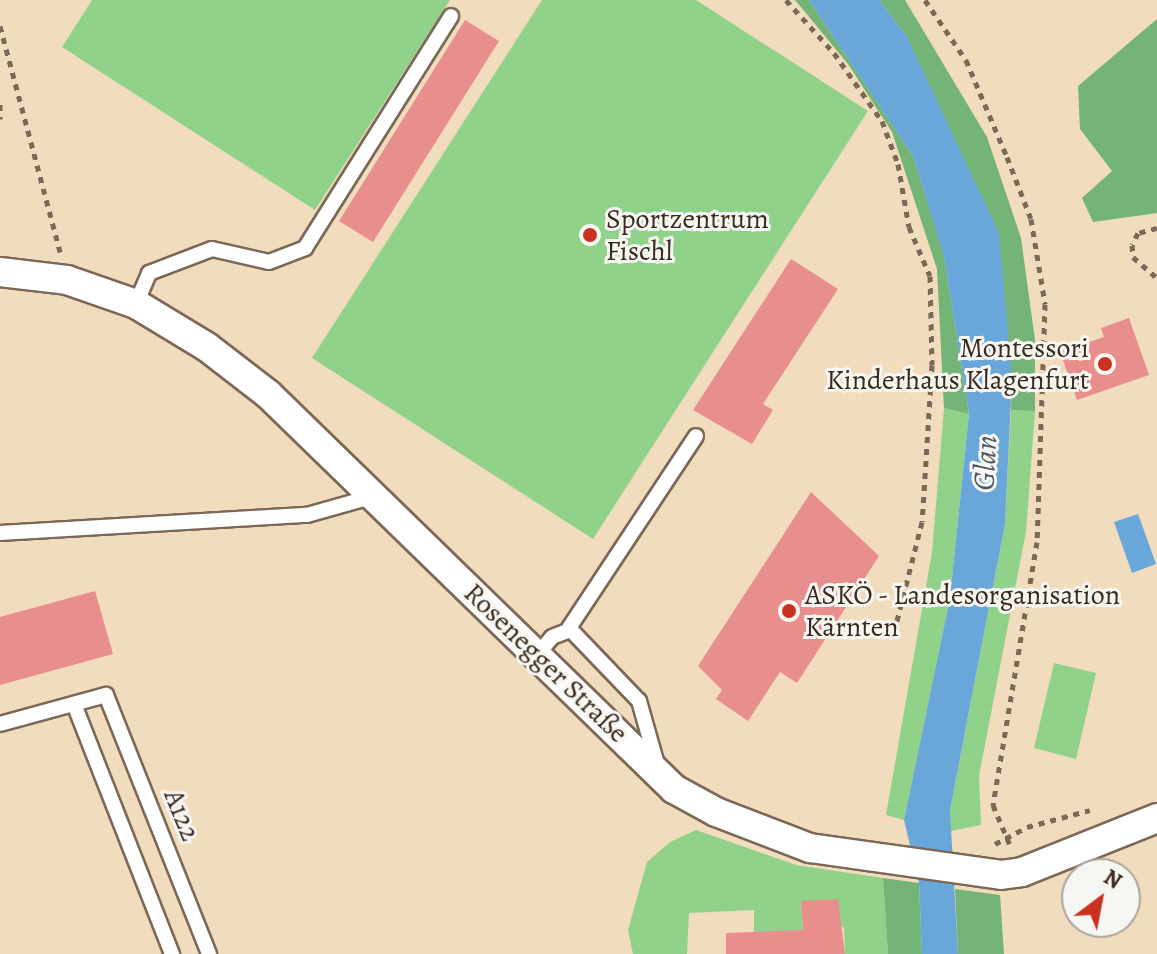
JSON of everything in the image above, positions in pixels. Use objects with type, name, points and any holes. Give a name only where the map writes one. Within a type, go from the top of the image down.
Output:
[{"type":"street","name":"Rosenegger Straße","points":[[0,272],[67,280],[136,304],[207,347],[269,395],[684,795],[767,834],[858,855],[978,861],[1022,872],[1157,818]]},
{"type":"lane","points":[[136,304],[149,273],[212,249],[269,262],[305,248],[451,16]]},
{"type":"lane","points":[[661,776],[639,701],[569,628],[696,436]]},
{"type":"lane","points":[[0,533],[307,515],[375,496]]},
{"type":"lane","points":[[537,655],[552,637],[568,631]]},
{"type":"lane","name":"A122","points":[[74,704],[106,695],[209,954]]},
{"type":"lane","points":[[0,724],[74,704],[172,954]]},
{"type":"path","points":[[786,0],[834,53],[882,121],[898,164],[909,227],[930,276],[927,467],[922,522],[895,629]]},
{"type":"path","points":[[925,0],[966,60],[1007,157],[1031,219],[1045,304],[1037,542],[993,805],[1022,872]]},
{"type":"path","points":[[0,26],[67,280]]},
{"type":"path","points":[[0,104],[0,119]]},
{"type":"path","points":[[1157,228],[1138,233],[1132,245],[1133,257],[1157,278]]},
{"type":"path","points":[[978,861],[1006,837],[1099,808]]},
{"type":"green space","points":[[92,0],[450,0],[315,210],[62,47]]},
{"type":"green space","name":"Sportzentrum Fischl","points":[[542,0],[696,0],[868,111],[593,539],[312,358]]},
{"type":"green space","points":[[795,0],[809,0],[913,156],[944,255],[969,414],[944,408],[937,269],[892,132],[848,64]]},
{"type":"green space","points":[[879,0],[905,0],[987,137],[1021,238],[1035,340],[1035,411],[1011,410],[1012,379],[906,35]]},
{"type":"green space","points":[[1157,19],[1157,213],[1093,222],[1082,198],[1112,171],[1080,129],[1078,86]]},
{"type":"green space","points":[[944,408],[969,414],[950,598],[904,820],[886,815],[932,552]]},
{"type":"green space","points":[[1011,410],[1035,411],[1026,532],[979,776],[981,825],[951,831],[950,810],[1005,524]]},
{"type":"green space","points":[[1054,663],[1096,673],[1076,759],[1034,748]]},
{"type":"green space","points":[[696,830],[796,865],[883,878],[888,954],[845,954],[844,928],[801,901],[803,930],[754,935],[754,910],[689,913],[687,954],[633,954],[628,930],[647,862],[670,842]]},
{"type":"green space","points":[[883,878],[919,883],[922,954],[888,954]]},
{"type":"green space","points":[[955,889],[1000,895],[1004,954],[958,954]]},
{"type":"water","name":"Glan","points":[[809,0],[879,0],[906,35],[999,233],[1012,379],[1005,524],[950,810],[958,954],[922,954],[919,883],[904,820],[950,598],[969,414],[944,256],[913,156]]},
{"type":"water","points":[[1138,514],[1156,564],[1132,573],[1114,522]]},
{"type":"building","points":[[465,20],[499,41],[373,242],[339,221]]},
{"type":"building","points":[[791,259],[838,289],[763,404],[773,410],[752,444],[693,410]]},
{"type":"building","name":"Montessori Kinderhaus Klagenfurt","points":[[1129,318],[1149,375],[1077,400],[1060,352],[1104,337],[1101,328]]},
{"type":"building","name":"ASKÖ - Landesorganisation Kärnten","points":[[811,492],[879,556],[797,683],[780,672],[748,721],[716,699],[722,690],[698,666]]},
{"type":"building","points":[[95,591],[113,654],[0,685],[0,617]]},
{"type":"building","points":[[838,899],[845,954],[726,954],[726,933],[803,930],[801,901]]},
{"type":"place","name":"Sportzentrum Fischl","points":[[590,235]]},
{"type":"place","name":"Montessori Kinderhaus Klagenfurt","points":[[1105,364]]},
{"type":"place","name":"ASKÖ - Landesorganisation Kärnten","points":[[789,611]]}]
